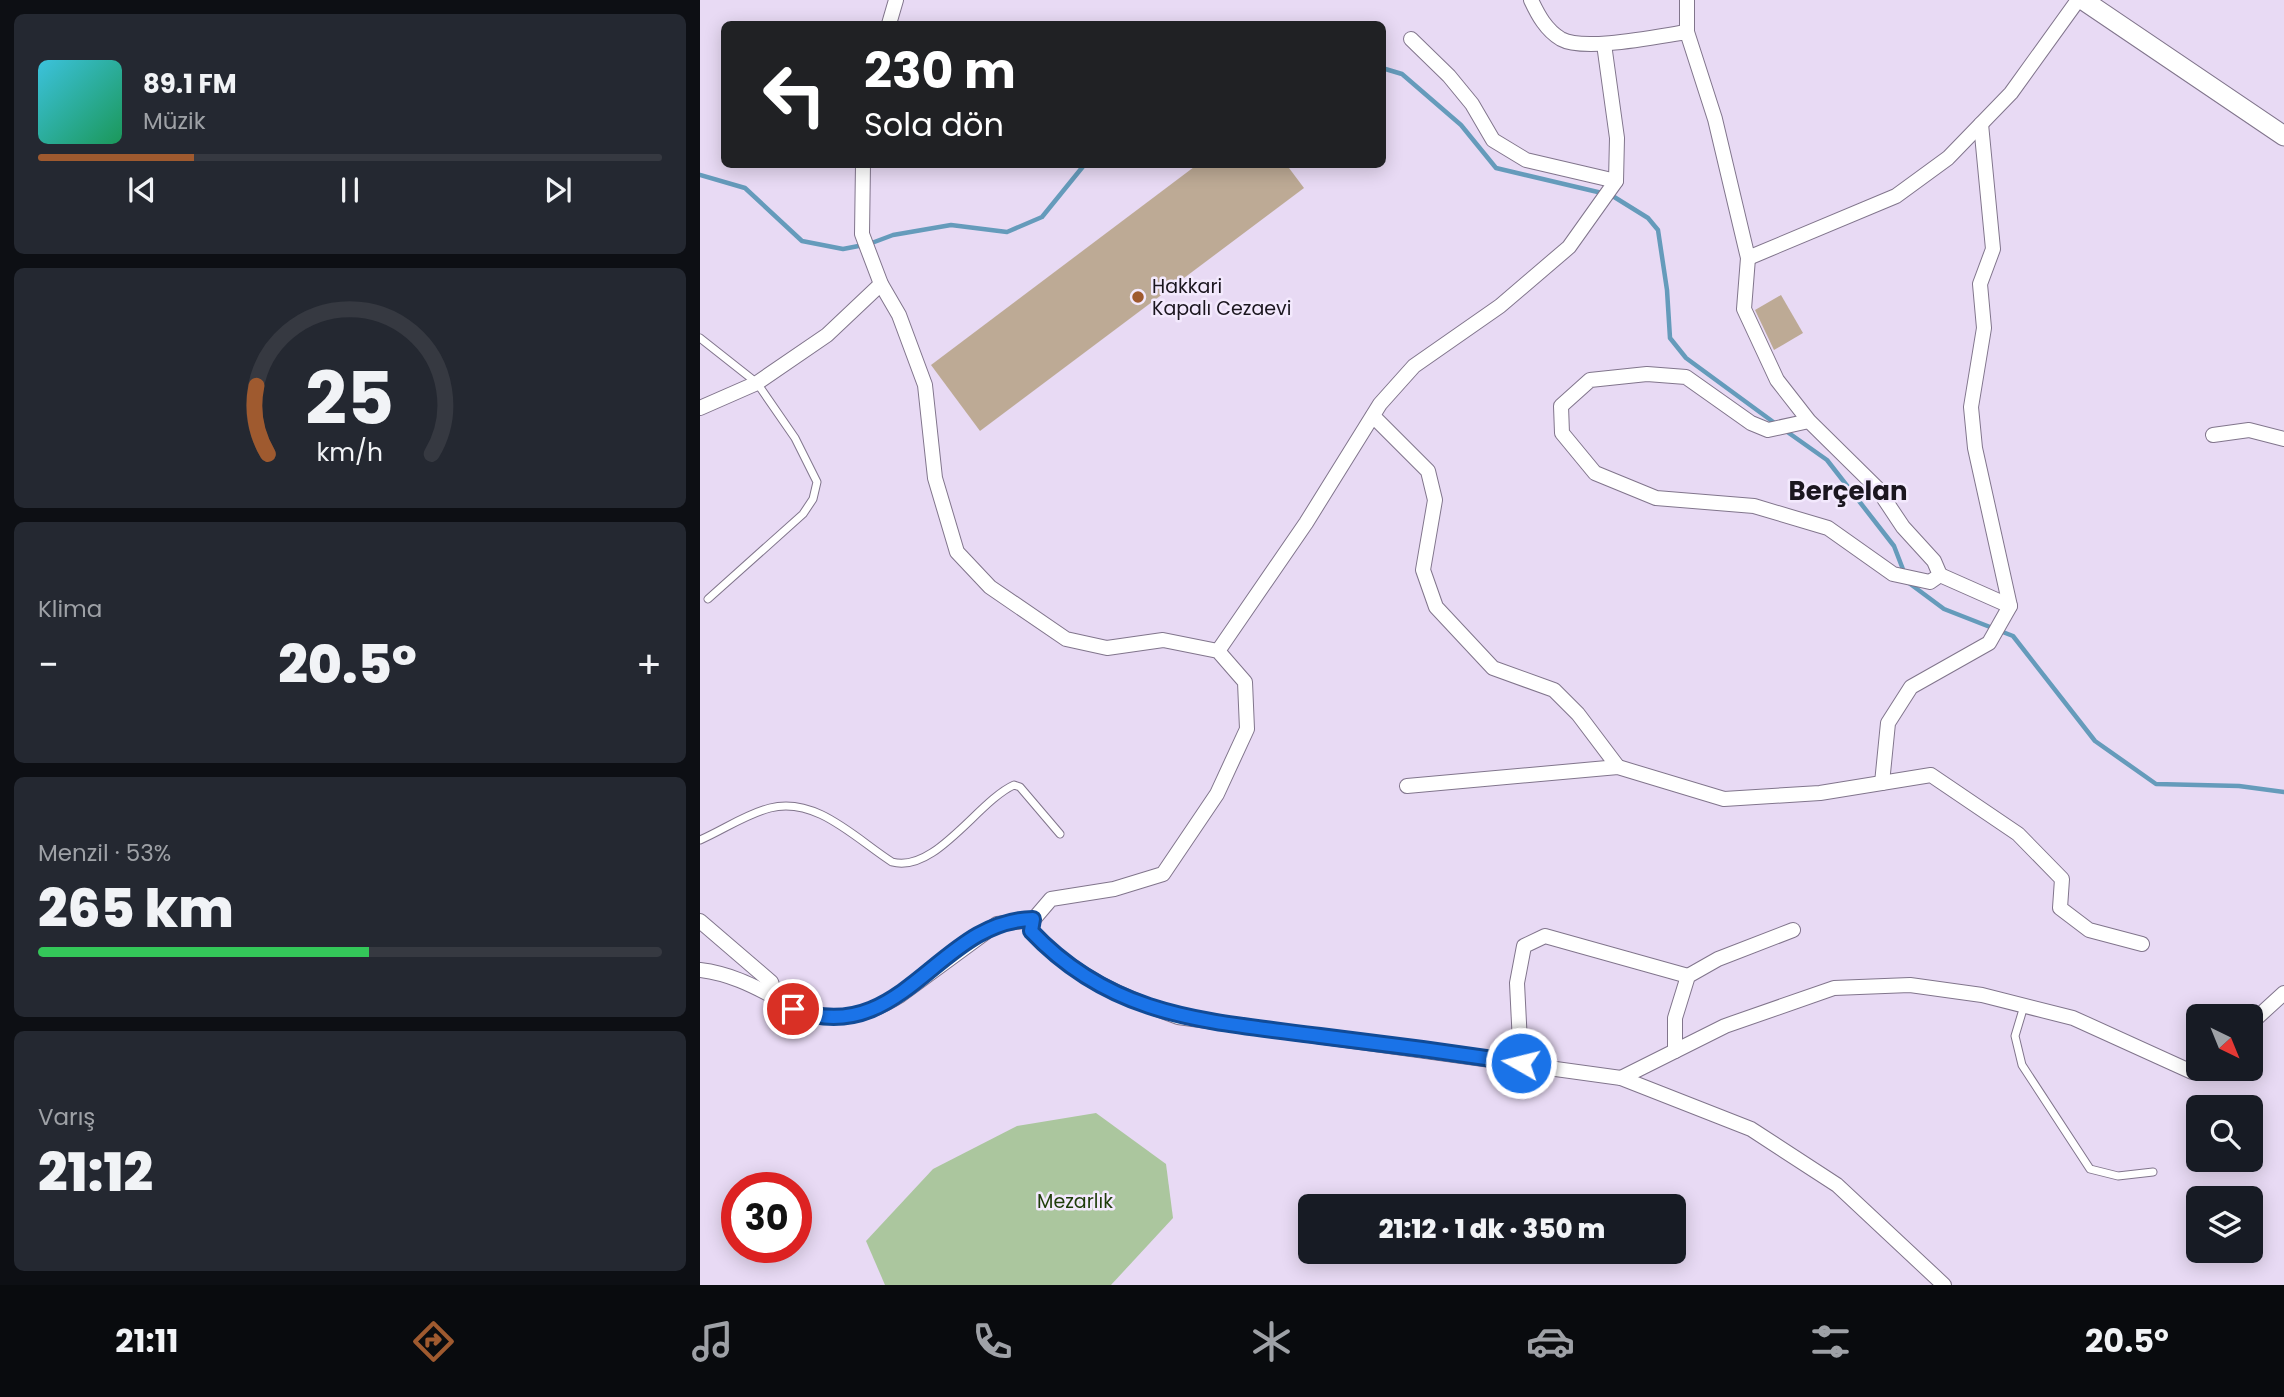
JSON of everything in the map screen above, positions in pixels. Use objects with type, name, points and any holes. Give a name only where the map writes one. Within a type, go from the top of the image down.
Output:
[{"type":"main road","points":[[2080,0],[2284,136]]},
{"type":"street","points":[[890,21],[897,0]]},
{"type":"street","points":[[1531,0],[1541,20],[1562,40],[1604,44],[1687,32]]},
{"type":"street","points":[[1687,0],[1687,32],[1715,119],[1748,258],[1744,309],[1777,380],[1809,421],[1877,488],[1903,527],[1934,561],[1940,575],[2010,606]]},
{"type":"street","points":[[1748,258],[1896,196],[1948,158],[2011,93],[2080,0]]},
{"type":"street","points":[[1411,39],[1449,76],[1472,104],[1493,140],[1526,160],[1616,181]]},
{"type":"street","points":[[1218,651],[1306,523],[1373,416],[1414,366],[1500,306],[1569,247],[1616,181],[1617,138],[1604,44]]},
{"type":"street","points":[[1882,783],[1888,723],[1911,687],[1989,643],[2010,606],[1975,448],[1971,407],[1983,328],[1980,284],[1993,249],[1981,124]]},
{"type":"street","points":[[863,168],[862,234],[881,284],[899,315],[925,385],[935,478],[957,552],[990,587],[1066,639],[1107,648],[1163,640],[1218,651],[1245,682],[1247,729],[1217,794],[1163,874],[1114,889],[1051,899],[1033,919],[1031,931],[1053,954],[1116,995],[1178,1017],[1620,1077],[1751,1129],[1837,1185],[1944,1285]]},
{"type":"street","points":[[700,408],[757,383],[827,335],[881,284]]},
{"type":"street","points":[[1809,421],[1768,430],[1751,423],[1686,377],[1647,374],[1590,380],[1561,406],[1562,433],[1595,473],[1656,498],[1754,506],[1816,524],[1828,528],[1894,574],[1930,582],[1940,575]]},
{"type":"street","points":[[1373,416],[1428,471],[1435,500],[1423,570],[1436,607],[1493,668],[1554,690],[1578,714],[1618,767]]},
{"type":"street","points":[[2213,435],[2249,430],[2284,439]]},
{"type":"street","points":[[1407,786],[1618,767],[1724,799],[1820,793],[1931,775],[2018,834],[2062,879],[2060,908],[2089,930],[2142,944]]},
{"type":"street","points":[[700,970],[738,979],[778,1001],[816,1016],[841,1017],[870,1012],[899,996],[997,924],[1033,919]]},
{"type":"street","points":[[700,920],[771,982],[778,1001]]},
{"type":"street","points":[[1675,1051],[1675,1017],[1688,976],[1718,959],[1793,930]]},
{"type":"street","points":[[1521,1063],[1517,983],[1524,946],[1545,936],[1688,976]]},
{"type":"street","points":[[1620,1077],[1725,1026],[1834,988],[1910,985],[1982,995],[2073,1018],[2186,1069]]},
{"type":"street","points":[[2263,1012],[2284,993]]},
{"type":"lane","points":[[700,338],[757,383],[795,438],[817,482],[813,499],[803,514],[708,599]]},
{"type":"lane","points":[[700,840],[759,812],[795,806],[819,812],[892,862],[904,866],[920,859],[951,837],[1014,785],[1020,787],[1060,834]]},
{"type":"lane","points":[[2024,1006],[2015,1036],[2021,1065],[2090,1169],[2118,1176],[2153,1172]]},
{"type":"green space","name":"Mezarlık","points":[[1096,1113],[1166,1164],[1173,1218],[1111,1285],[885,1285],[866,1241],[933,1169],[1017,1126]]},
{"type":"building","name":"Hakkari Kapalı Cezaevi","points":[[1193,168],[1289,168],[1304,188],[980,431],[931,365]]},
{"type":"building","points":[[1781,295],[1803,333],[1774,350],[1755,310]]},
{"type":"waterway","points":[[1386,69],[1402,74],[1461,125],[1496,168],[1602,193]]},
{"type":"waterway","points":[[700,175],[745,188],[802,241],[843,249],[869,244],[893,235],[951,225],[1007,232],[1042,217],[1082,168]]},
{"type":"waterway","points":[[1611,195],[1648,218],[1658,230],[1667,290],[1670,338],[1686,358],[1776,424]]},
{"type":"waterway","points":[[1786,431],[1827,460],[1894,546],[1904,572]]},
{"type":"waterway","points":[[1909,583],[1944,609],[2013,636],[2095,741],[2156,784],[2239,786],[2284,792]]},
{"type":"place","name":"Hakkari Kapalı Cezaevi","points":[[1138,297]]},
{"type":"district","name":"Berçelan","points":[[1848,491]]},
{"type":"route","points":[[793,1009],[828,1018],[870,1012],[899,996],[971,940],[997,924],[1033,919],[1031,931],[1053,954],[1116,995],[1178,1017],[1521,1063]]}]
